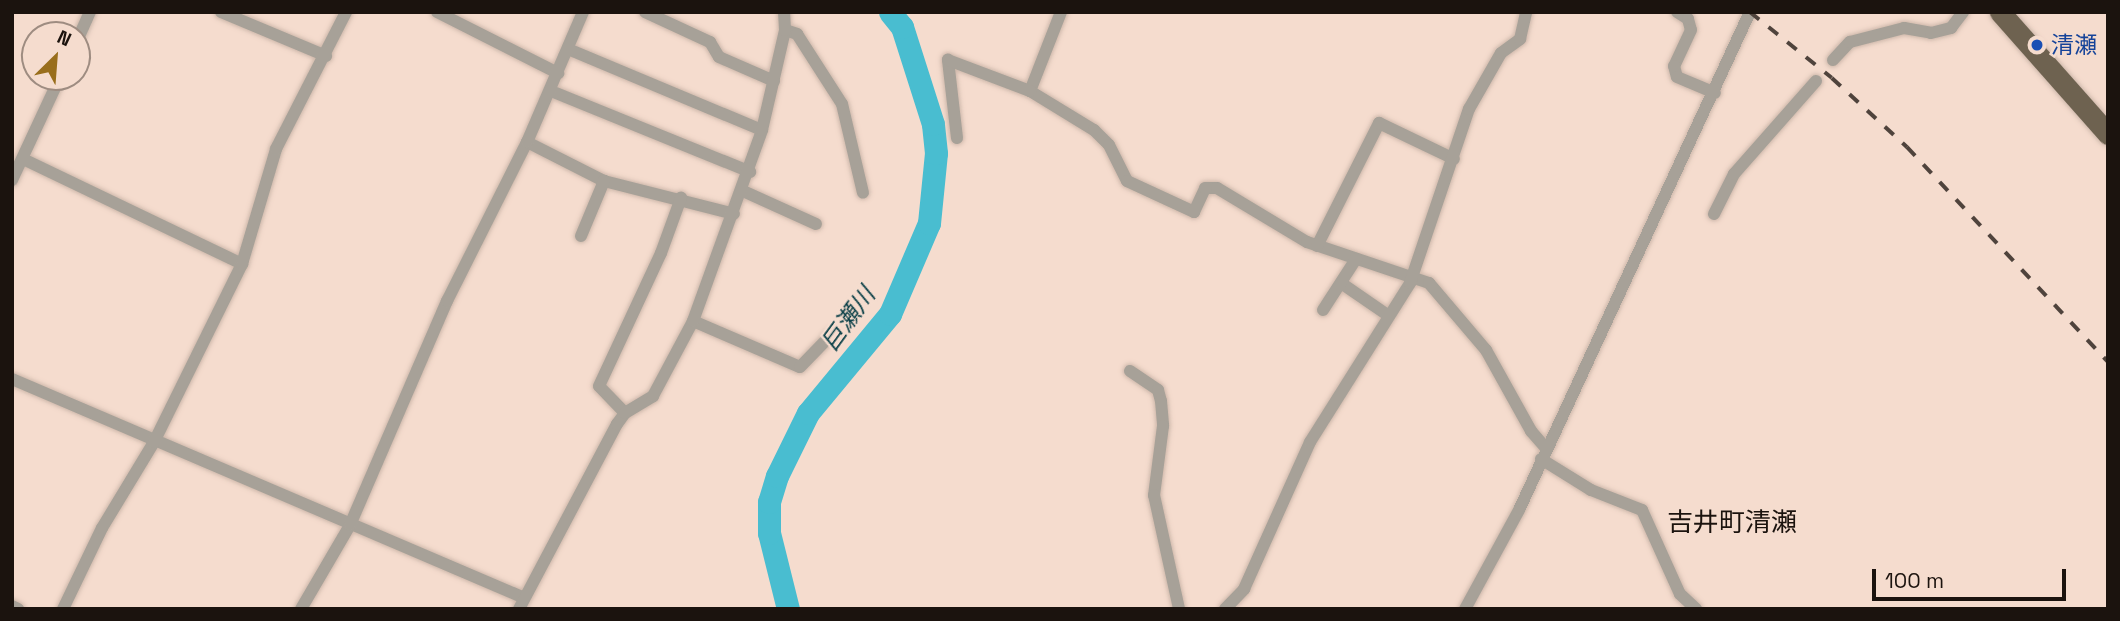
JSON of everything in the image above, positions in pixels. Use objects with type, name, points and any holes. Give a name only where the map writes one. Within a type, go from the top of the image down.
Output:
[{"type":"highway","points":[[2000,12],[2108,134]]},
{"type":"street","points":[[220,12],[326,56]]},
{"type":"street","points":[[63,609],[102,528],[154,442],[242,264],[276,149],[326,56],[346,12]]},
{"type":"street","points":[[437,12],[558,73]]},
{"type":"street","points":[[301,609],[350,525],[447,301],[551,91],[583,12]]},
{"type":"street","points":[[645,12],[710,42],[719,58],[774,81]]},
{"type":"street","points":[[12,379],[350,525],[521,603],[625,412],[653,396],[693,321],[750,172],[785,30],[784,12]]},
{"type":"street","points":[[1030,92],[1061,12]]},
{"type":"street","points":[[1225,609],[1244,589],[1310,442],[1389,316],[1418,277],[1479,87],[1502,53],[1520,39],[1526,12]]},
{"type":"street","points":[[1677,12],[1688,19],[1691,30],[1674,66],[1677,77],[1715,93]]},
{"type":"street","points":[[1465,609],[1544,454],[1715,93],[1750,12]]},
{"type":"street","points":[[1833,60],[1850,43],[1904,28],[1931,33],[1951,28],[1964,12]]},
{"type":"street","points":[[785,30],[797,34],[842,104],[863,193]]},
{"type":"street","points":[[568,49],[762,130]]},
{"type":"street","points":[[957,138],[948,60],[1030,92],[1094,130],[1109,145],[1127,181],[1194,212],[1205,188],[1217,188],[1317,246],[1418,277],[1486,350],[1544,454],[1591,489],[1642,510],[1680,594],[1696,609]]},
{"type":"street","points":[[1714,214],[1734,174],[1815,81]]},
{"type":"street","points":[[12,180],[54,91]]},
{"type":"street","points":[[551,91],[750,172]]},
{"type":"street","points":[[1317,246],[1379,123],[1454,159]]},
{"type":"street","points":[[527,142],[604,181],[681,198],[734,214]]},
{"type":"street","points":[[23,159],[242,264]]},
{"type":"street","points":[[581,236],[604,181]]},
{"type":"street","points":[[743,191],[816,224]]},
{"type":"street","points":[[625,412],[599,386],[670,231],[681,198]]},
{"type":"street","points":[[1323,310],[1356,259]]},
{"type":"street","points":[[1341,283],[1389,316]]},
{"type":"street","points":[[693,321],[800,367],[832,334]]},
{"type":"street","points":[[1130,371],[1158,390],[1161,401],[1163,426],[1154,495],[1179,609]]},
{"type":"street","points":[[12,606],[18,609]]},
{"type":"waterway","name":"巨瀬川","points":[[788,609],[769,533],[769,502],[777,476],[808,413],[890,314],[929,223],[936,153],[933,124],[902,27],[890,12]]},
{"type":"railway","points":[[1750,12],[1832,78],[1907,147],[2108,362]]},
{"type":"place","name":"清瀬","points":[[2037,45]]},
{"type":"district","name":"吉井町清瀬","points":[[1732,523]]}]
